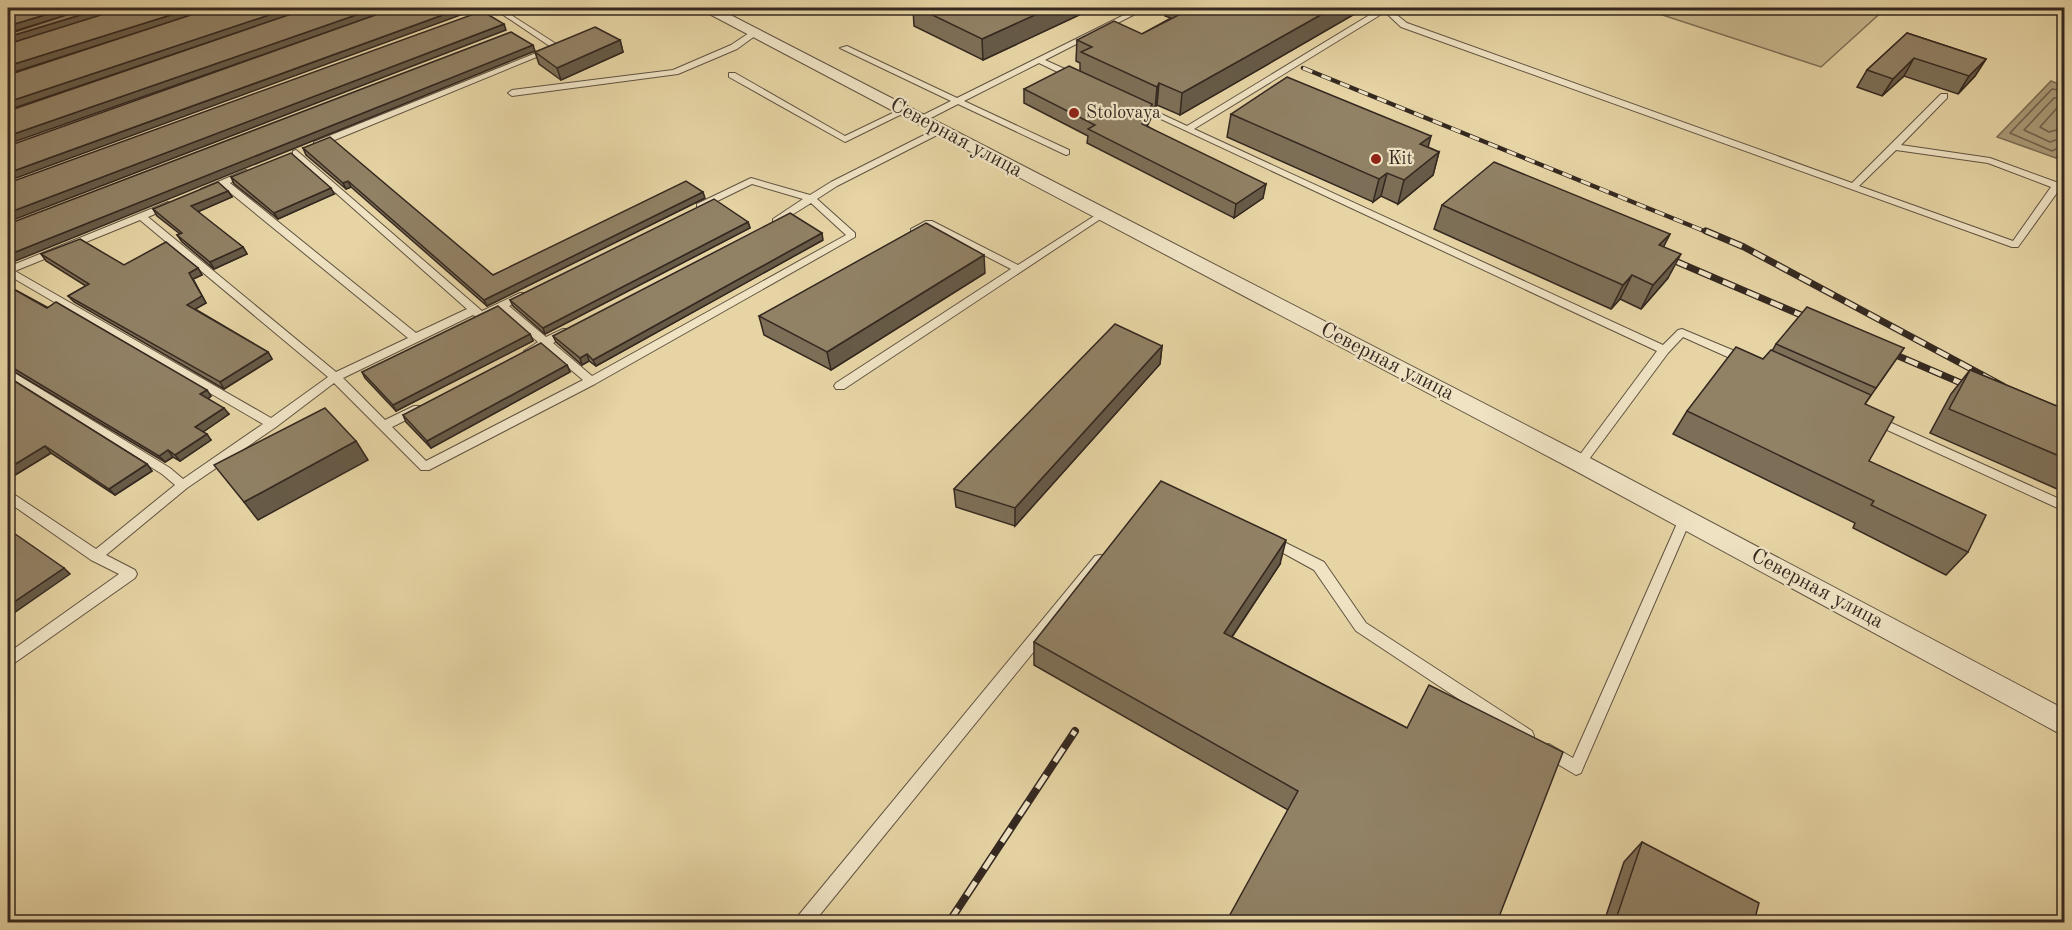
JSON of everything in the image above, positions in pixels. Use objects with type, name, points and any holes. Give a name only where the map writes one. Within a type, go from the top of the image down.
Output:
[{"type":"street","name":"Северная улица","points":[[706,8],[1580,463],[2064,723]]},
{"type":"lane","points":[[483,12],[495,8],[557,47],[290,155],[481,316],[533,290]]},
{"type":"lane","points":[[765,226],[812,199],[921,120],[1143,8]]},
{"type":"lane","points":[[1188,129],[1385,8],[1404,26],[2015,245],[2061,187],[1990,161],[1894,147]]},
{"type":"lane","points":[[2044,8],[2064,13]]},
{"type":"lane","points":[[516,32],[527,27]]},
{"type":"lane","points":[[512,93],[675,72],[734,47],[754,33]]},
{"type":"lane","points":[[844,48],[1066,152]]},
{"type":"lane","points":[[1038,60],[1081,80]]},
{"type":"lane","points":[[732,75],[845,139],[921,120]]},
{"type":"lane","points":[[1853,187],[1944,96]]},
{"type":"lane","points":[[1124,99],[1664,350]]},
{"type":"lane","points":[[192,195],[254,170]]},
{"type":"lane","points":[[141,216],[336,377],[425,467],[591,381],[852,235],[812,199],[751,181],[688,212]]},
{"type":"lane","points":[[223,182],[414,338]]},
{"type":"lane","points":[[8,271],[182,199]]},
{"type":"lane","points":[[840,386],[1102,214]]},
{"type":"lane","points":[[909,234],[929,223],[1017,268]]},
{"type":"lane","points":[[8,271],[272,424]]},
{"type":"lane","points":[[502,306],[591,381]]},
{"type":"lane","points":[[96,556],[183,484],[272,424],[336,377],[474,310]]},
{"type":"lane","points":[[515,358],[577,326]]},
{"type":"lane","points":[[1580,463],[1664,350],[1682,332],[1756,365]]},
{"type":"lane","points":[[8,373],[166,471],[183,484]]},
{"type":"lane","points":[[384,426],[424,405]]},
{"type":"lane","points":[[1863,414],[2064,506]]},
{"type":"lane","points":[[8,496],[96,556],[130,574],[8,660]]},
{"type":"lane","points":[[1256,533],[1319,566],[1361,627],[1576,768],[1685,519]]},
{"type":"lane","points":[[804,922],[1110,547]]},
{"type":"shaded area","points":[[1641,8],[1886,8],[1821,67]]},
{"type":"water","points":[[2051,81],[2064,86],[2064,148],[2056,158],[1997,137]]},
{"type":"building","points":[[30,8],[68,8],[8,26],[8,14]]},
{"type":"building","points":[[88,8],[103,8],[8,37],[8,34]]},
{"type":"building","points":[[123,8],[193,8],[8,66],[8,44]]},
{"type":"building","points":[[212,8],[290,8],[8,102],[8,75]]},
{"type":"building","points":[[309,8],[376,8],[8,136],[8,111]]},
{"type":"building","points":[[395,8],[462,8],[8,173],[8,146]]},
{"type":"building","points":[[918,8],[1050,8],[982,39]]},
{"type":"building","points":[[1192,8],[1333,8],[1182,93],[1159,83],[1157,87],[1081,52],[1092,47],[1077,40],[1114,21],[1142,34]]},
{"type":"building","points":[[482,11],[504,24],[8,213],[8,183]]},
{"type":"building","points":[[595,27],[620,40],[557,68],[535,52]]},
{"type":"building","points":[[511,32],[533,45],[8,255],[8,224]]},
{"type":"building","points":[[1907,33],[1986,59],[1969,76],[1914,58],[1893,79],[1867,70]]},
{"type":"building","points":[[1069,66],[1152,104],[1142,124],[1266,184],[1236,204],[1088,129],[1095,125],[1024,89]]},
{"type":"building","points":[[1287,77],[1431,136],[1420,144],[1439,152],[1404,180],[1387,173],[1379,179],[1231,114]]},
{"type":"building","points":[[330,137],[493,275],[686,181],[703,192],[484,300],[348,181],[343,183],[303,148]]},
{"type":"building","points":[[291,153],[331,188],[274,213],[231,177]]},
{"type":"building","points":[[1494,162],[1670,234],[1659,245],[1681,254],[1653,285],[1632,275],[1623,285],[1442,205]]},
{"type":"building","points":[[218,182],[228,191],[191,206],[243,247],[210,262],[177,235],[182,233],[153,209]]},
{"type":"building","points":[[714,199],[748,222],[543,328],[510,300]]},
{"type":"building","points":[[790,213],[822,233],[593,360],[587,354],[580,358],[553,336]]},
{"type":"building","points":[[926,223],[984,255],[827,352],[759,316]]},
{"type":"building","points":[[80,239],[124,265],[166,242],[198,268],[189,273],[202,296],[187,305],[268,352],[220,382],[68,296],[89,284],[41,254]]},
{"type":"building","points":[[8,286],[47,308],[56,302],[207,390],[200,394],[224,408],[195,427],[207,434],[175,455],[168,450],[159,456],[8,365]]},
{"type":"building","points":[[498,306],[530,334],[393,405],[362,372]]},
{"type":"building","points":[[1807,307],[1904,348],[1876,388],[1776,344]]},
{"type":"building","points":[[1115,324],[1162,346],[1015,508],[954,489]]},
{"type":"building","points":[[541,343],[567,365],[427,441],[403,415]]},
{"type":"building","points":[[1736,347],[1763,359],[1771,350],[1871,395],[1865,404],[1894,417],[1869,461],[1986,515],[1968,552],[1871,505],[1874,501],[1687,411]]},
{"type":"building","points":[[1970,370],[2064,409],[2064,458],[1949,409]]},
{"type":"building","points":[[8,377],[147,464],[109,489],[45,446],[8,468]]},
{"type":"building","points":[[325,408],[356,441],[244,502],[214,465]]},
{"type":"building","points":[[1161,481],[1286,540],[1224,633],[1407,728],[1429,685],[1563,752],[1497,922],[1226,922],[1298,791],[1034,642]]},
{"type":"building","points":[[8,529],[64,568],[8,606]]},
{"type":"building","points":[[1642,842],[1759,903],[1754,922],[1615,922]]},
{"type":"railway","points":[[1303,68],[1709,233]]},
{"type":"railway","points":[[1706,231],[1744,247],[2003,386]]},
{"type":"railway","points":[[1675,261],[1815,321]]},
{"type":"railway","points":[[1882,349],[1975,389]]},
{"type":"railway","points":[[949,922],[1075,731]]},
{"type":"place","name":"Stolovaya","points":[[1074,113]]},
{"type":"place","name":"Kit","points":[[1376,159]]}]
